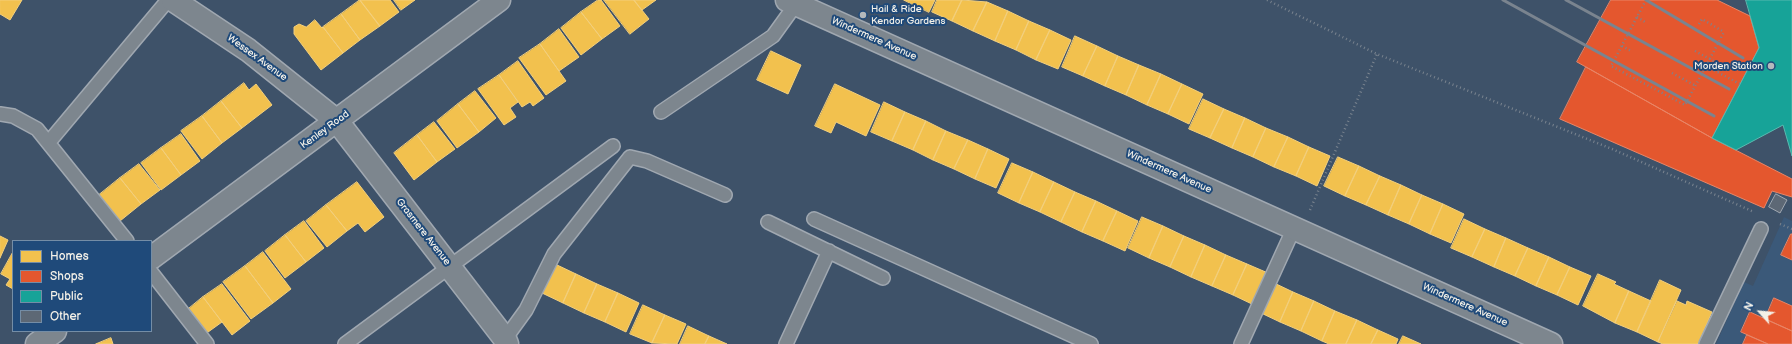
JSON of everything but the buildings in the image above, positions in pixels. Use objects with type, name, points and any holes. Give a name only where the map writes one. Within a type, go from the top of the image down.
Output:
[{"type":"street","name":"Wessex Avenue","points":[[173,0],[277,71],[337,121]]},
{"type":"street","name":"Kenley Road","points":[[152,257],[499,0]]},
{"type":"street","name":"Windermere Avenue","points":[[801,3],[1551,344]]},
{"type":"street","name":"Grasmere Avenue","points":[[337,121],[506,342]]},
{"type":"street","points":[[37,344],[54,332]]},
{"type":"lane","points":[[49,142],[168,0]]},
{"type":"lane","points":[[661,112],[772,36],[801,3]]},
{"type":"lane","points":[[0,114],[14,116],[37,129],[49,142],[126,240]]},
{"type":"lane","points":[[345,344],[450,268],[613,146]]},
{"type":"lane","points":[[506,342],[526,310],[554,254],[630,157],[647,161],[725,195]]},
{"type":"lane","points":[[814,219],[1091,344]]},
{"type":"lane","points":[[768,222],[883,278]]},
{"type":"lane","points":[[1241,344],[1294,228]]},
{"type":"lane","points":[[1706,344],[1761,229]]},
{"type":"lane","points":[[786,344],[829,251]]},
{"type":"lane","points":[[152,273],[207,344]]},
{"type":"path","points":[[1266,0],[1377,54],[1612,149],[1757,214]]},
{"type":"path","points":[[1646,0],[1611,66],[1685,105],[1724,32],[1702,18],[1699,24]]},
{"type":"path","points":[[1637,17],[1645,22]]},
{"type":"path","points":[[1622,46],[1631,51]]},
{"type":"path","points":[[1694,51],[1721,65],[1717,72]]},
{"type":"path","points":[[1294,228],[1308,214],[1377,54]]},
{"type":"path","points":[[1706,66],[1740,84]]},
{"type":"path","points":[[1672,73],[1696,86]]},
{"type":"path","points":[[1778,223],[1792,229]]},
{"type":"shaded area","points":[[1784,217],[1792,221],[1792,344],[1716,344],[1744,282],[1753,286]]},
{"type":"railway","points":[[1503,0],[1714,116]]},
{"type":"railway","points":[[1566,0],[1729,89]]},
{"type":"railway","points":[[1646,0],[1743,58]]},
{"type":"place","name":"Hail & Ride Kendor Gardens","points":[[863,15]]},
{"type":"place","name":"Morden Station","points":[[1771,66]]}]
